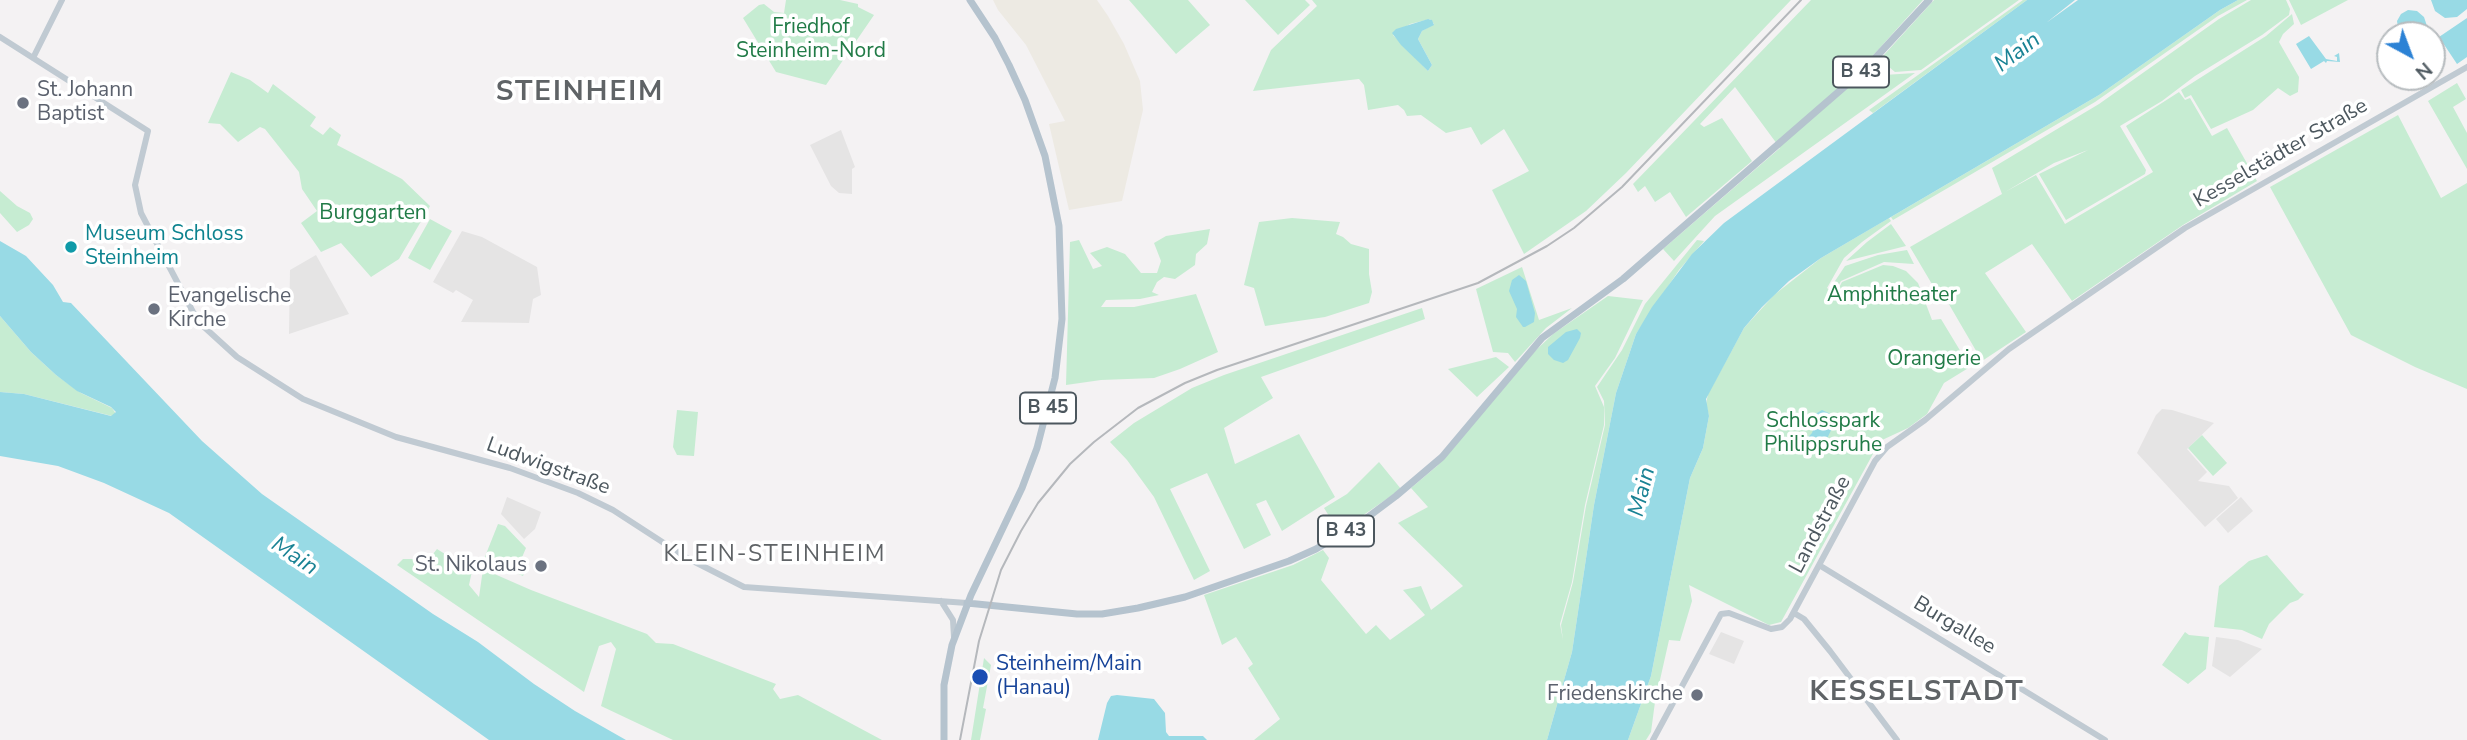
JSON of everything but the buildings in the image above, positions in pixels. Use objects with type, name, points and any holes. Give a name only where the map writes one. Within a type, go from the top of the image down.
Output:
[{"type":"main road","points":[[0,37],[33,58],[62,0]]},
{"type":"main road","name":"B 45","points":[[967,603],[1022,488],[1041,436],[1055,378],[1062,288],[1057,216],[1039,137],[1009,65],[970,0]]},
{"type":"main road","name":"B 43","points":[[967,603],[1062,614],[1102,614],[1192,595],[1280,565],[1316,549],[1384,506],[1435,464],[1536,344],[1606,292],[1876,58],[1928,0]]},
{"type":"main road","name":"Ludwigstraße","points":[[33,58],[148,131],[135,185],[141,214],[192,312],[203,326],[240,360],[303,399],[396,437],[510,468],[578,493],[613,510],[682,556],[744,587],[967,603]]},
{"type":"main road","name":"Kesselstädter Straße","points":[[2185,229],[2467,67]]},
{"type":"main road","name":"Landstraße","points":[[1794,613],[1875,461],[1887,447],[1925,420],[2008,349],[2185,229]]},
{"type":"main road","name":"Burgallee","points":[[1819,565],[2105,740]]},
{"type":"main road","points":[[1812,579],[1831,572]]},
{"type":"main road","points":[[974,587],[979,597],[988,605]]},
{"type":"main road","points":[[940,601],[953,620],[954,638]]},
{"type":"main road","points":[[944,740],[944,685],[954,638],[967,603]]},
{"type":"main road","points":[[1653,740],[1722,613],[1729,613],[1771,629],[1783,626],[1794,613],[1804,620],[1897,740]]},
{"type":"shaded area","points":[[993,0],[1097,0],[1108,16],[1140,81],[1143,110],[1122,201],[1069,210],[1049,124],[1065,121],[1026,45]]},
{"type":"shaded area","points":[[841,130],[855,167],[852,169],[852,194],[839,193],[831,186],[810,145]]},
{"type":"shaded area","points":[[462,231],[482,237],[537,267],[541,295],[533,299],[529,323],[461,322],[473,300],[456,290],[453,293],[433,282]]},
{"type":"shaded area","points":[[316,255],[349,314],[289,334],[290,270]]},
{"type":"shaded area","points":[[2162,409],[2214,423],[2187,449],[2207,472],[2198,481],[2229,486],[2238,498],[2205,527],[2137,453],[2156,415]]},
{"type":"shaded area","points":[[507,497],[541,512],[535,529],[524,539],[501,514]]},
{"type":"shaded area","points":[[2241,497],[2253,511],[2228,533],[2216,519]]},
{"type":"shaded area","points":[[1721,632],[1744,641],[1734,664],[1709,654]]},
{"type":"shaded area","points":[[2216,637],[2238,640],[2262,649],[2230,677],[2212,666]]},
{"type":"green space","name":"Friedhof Steinheim-Nord","points":[[786,0],[840,0],[858,4],[858,7],[874,15],[826,85],[776,72],[743,18],[764,4],[774,12],[784,13]]},
{"type":"green space","points":[[1129,0],[1188,0],[1210,25],[1176,54]]},
{"type":"green space","points":[[1245,0],[1305,0],[1310,5],[1278,35]]},
{"type":"green space","points":[[1312,0],[1791,0],[1626,173],[1586,211],[1524,254],[1492,190],[1529,171],[1504,129],[1481,145],[1471,127],[1446,133],[1421,115],[1407,116],[1398,105],[1368,110],[1364,85],[1359,79],[1253,91],[1271,50],[1317,6]],"holes":[[[1430,19],[1434,24],[1422,31],[1418,39],[1432,65],[1428,71],[1393,35],[1410,24]]]},
{"type":"green space","points":[[1811,0],[1923,0],[1868,61],[1884,75],[1915,73],[1715,216],[1674,261],[1663,249],[1780,148],[1735,87],[1700,124],[1704,127],[1722,118],[1752,161],[1686,217],[1670,192],[1655,202],[1645,186],[1638,192],[1633,184]]},
{"type":"green space","points":[[1934,0],[2019,0],[1921,70],[1895,72],[1883,62],[1883,56]]},
{"type":"green space","points":[[2023,0],[2027,0],[1873,113],[1869,110]]},
{"type":"green space","points":[[2238,0],[2247,0],[2218,16],[2095,102],[1893,220],[1891,217],[2099,95]]},
{"type":"green space","points":[[2251,0],[2286,0],[2290,9],[2289,15],[2195,76],[2162,101],[2120,126],[2146,170],[2145,174],[2066,220],[2039,174],[2088,150],[2054,163],[2005,192],[2036,175],[2065,224],[2153,172],[2126,126],[2179,92],[2185,100],[2190,98],[2212,136],[2227,128],[2257,181],[2183,225],[2072,301],[2032,244],[1985,273],[2026,332],[1982,361],[1943,294],[1939,296],[1910,247],[2002,194],[1992,168],[2099,104],[2219,19]]},
{"type":"green space","points":[[2289,0],[2348,0],[2301,25]]},
{"type":"green space","points":[[2292,14],[2294,24],[2279,42],[2299,77],[2298,92],[2290,96],[2278,88],[2253,110],[2211,129],[2191,95],[2185,98],[2181,90],[2266,36]]},
{"type":"green space","name":"Burggarten","points":[[231,72],[250,80],[268,93],[273,84],[316,117],[310,126],[323,135],[330,127],[341,135],[337,145],[402,179],[430,206],[399,259],[371,277],[341,243],[321,252],[301,223],[317,211],[302,189],[299,172],[265,129],[260,127],[238,142],[220,124],[208,123]]},
{"type":"green space","points":[[2457,83],[2466,99],[2453,107],[2467,133],[2467,169],[2428,101]]},
{"type":"green space","points":[[2398,115],[2441,198],[2467,183],[2467,389],[2351,335],[2270,187]]},
{"type":"green space","points":[[0,191],[30,213],[33,219],[29,225],[17,232],[0,213]]},
{"type":"green space","points":[[1292,218],[1340,222],[1336,234],[1351,244],[1369,249],[1372,292],[1369,303],[1325,317],[1265,326],[1254,288],[1244,285],[1259,222]]},
{"type":"green space","points":[[1889,218],[1891,221],[1844,258],[1827,288],[1833,292],[1834,297],[1842,282],[1883,265],[1906,271],[1918,283],[1932,320],[1941,319],[1970,367],[1944,383],[1927,414],[1908,428],[1880,441],[1781,622],[1769,625],[1689,585],[1692,601],[1680,641],[1669,640],[1651,732],[1646,740],[1628,740],[1651,676],[1690,478],[1703,448],[1709,416],[1706,404],[1708,394],[1744,328],[1774,295],[1821,258]]},
{"type":"green space","points":[[430,219],[452,231],[430,270],[408,258]]},
{"type":"green space","points":[[1891,224],[1906,246],[1846,261],[1867,242]]},
{"type":"green space","points":[[1210,229],[1207,244],[1196,254],[1195,265],[1175,279],[1164,277],[1157,282],[1152,292],[1159,295],[1140,299],[1106,300],[1101,307],[1134,307],[1196,294],[1218,352],[1154,378],[1101,380],[1066,385],[1070,242],[1079,240],[1093,269],[1102,266],[1090,253],[1107,247],[1125,254],[1141,273],[1157,273],[1161,261],[1154,243],[1166,236]]},
{"type":"green space","points":[[1697,240],[1704,241],[1679,270],[1636,334],[1616,393],[1594,505],[1572,652],[1547,740],[1254,740],[1280,719],[1248,668],[1253,664],[1236,637],[1222,645],[1204,595],[1293,565],[1323,550],[1329,558],[1321,580],[1366,634],[1376,625],[1390,640],[1425,615],[1403,590],[1421,586],[1431,610],[1463,586],[1398,523],[1428,507],[1411,488],[1437,466],[1532,354],[1553,334],[1608,296],[1643,300],[1615,358],[1595,386],[1604,407],[1604,425],[1585,505],[1572,582],[1560,624],[1563,640],[1561,625],[1573,582],[1586,506],[1605,425],[1604,401],[1597,387],[1622,350],[1645,304]]},
{"type":"green space","points":[[1907,250],[1914,264],[1884,262],[1841,281],[1836,290],[1831,287],[1845,266],[1878,255]]},
{"type":"green space","points":[[1522,267],[1539,320],[1572,308],[1546,328],[1515,362],[1508,353],[1493,352],[1476,289]]},
{"type":"green space","points":[[1422,308],[1425,319],[1261,377],[1273,398],[1224,428],[1235,464],[1299,434],[1335,497],[1282,531],[1266,500],[1256,504],[1271,535],[1244,549],[1207,473],[1170,489],[1210,571],[1194,580],[1154,497],[1110,442],[1134,423],[1192,388]]},
{"type":"green space","points":[[0,316],[31,352],[56,375],[81,393],[112,408],[116,414],[112,416],[24,394],[0,392]]},
{"type":"green space","points":[[1496,357],[1509,367],[1477,397],[1448,369]]},
{"type":"green space","points":[[677,410],[698,412],[694,456],[677,455],[673,447]]},
{"type":"green space","points":[[2202,435],[2227,463],[2213,476],[2188,448]]},
{"type":"green space","points":[[1379,462],[1401,489],[1339,532],[1324,508],[1347,494]]},
{"type":"green space","points":[[498,524],[505,526],[526,548],[520,562],[525,571],[523,576],[484,559]]},
{"type":"green space","points":[[437,549],[472,571],[469,585],[479,597],[483,569],[647,634],[656,643],[673,644],[776,684],[773,689],[780,699],[798,695],[882,740],[673,740],[601,706],[616,649],[611,642],[599,646],[584,692],[397,565],[403,559],[429,559]]},
{"type":"green space","points":[[2267,555],[2300,593],[2304,594],[2290,603],[2269,624],[2262,639],[2242,630],[2214,627],[2219,586],[2249,561]]},
{"type":"green space","points":[[2185,632],[2189,635],[2209,637],[2206,669],[2188,684],[2162,665]]},
{"type":"green space","points":[[984,658],[991,665],[983,708],[986,709],[980,740],[971,740]]},
{"type":"water","name":"Main","points":[[2027,0],[2075,0],[2046,23],[2078,0],[2238,0],[2099,95],[1821,258],[1789,281],[1762,307],[1744,328],[1706,399],[1709,416],[1703,448],[1690,478],[1651,676],[1628,740],[1547,740],[1572,652],[1594,505],[1616,393],[1636,334],[1652,307],[1692,254],[1724,223]]},
{"type":"water","points":[[2431,0],[2467,0],[2467,9],[2457,17],[2445,18],[2435,11]]},
{"type":"water","points":[[2408,10],[2417,11],[2425,21],[2397,21],[2401,14]]},
{"type":"water","points":[[2467,18],[2467,57],[2457,64],[2446,48],[2446,32]]},
{"type":"water","points":[[1432,20],[1434,25],[1422,31],[1418,39],[1432,65],[1428,71],[1392,33],[1396,29]]},
{"type":"water","points":[[2309,36],[2326,59],[2337,61],[2334,56],[2339,53],[2340,62],[2324,61],[2311,69],[2296,44]]},
{"type":"water","name":"Main","points":[[0,241],[26,256],[53,285],[63,302],[71,303],[202,441],[262,494],[433,614],[478,642],[534,684],[626,740],[489,740],[169,513],[104,483],[58,466],[0,456],[0,392],[24,394],[111,416],[116,412],[77,391],[56,375],[31,352],[0,316]]},
{"type":"water","points":[[1519,275],[1526,281],[1535,313],[1534,322],[1525,327],[1516,317],[1517,309],[1509,291],[1512,280]]},
{"type":"water","points":[[1577,329],[1581,333],[1580,338],[1568,360],[1563,363],[1554,360],[1548,354],[1548,347],[1566,332]]},
{"type":"water","points":[[1822,410],[1833,415],[1834,424],[1824,445],[1817,450],[1808,451],[1802,444],[1814,427],[1807,419]]},
{"type":"water","points":[[1111,696],[1154,699],[1165,713],[1166,732],[1169,736],[1203,736],[1207,740],[1098,740],[1107,703]]},
{"type":"railway","points":[[960,740],[979,641],[1001,570],[1038,503],[1070,464],[1094,442],[1138,408],[1185,383],[1478,283],[1547,246],[1574,228],[1622,187],[1801,0]]},
{"type":"place","name":"St. Johann Baptist","points":[[23,103]]},
{"type":"place","name":"Museum Schloss Steinheim","points":[[71,247]]},
{"type":"place","name":"Evangelische Kirche","points":[[154,309]]},
{"type":"place","name":"St. Nikolaus","points":[[541,566]]},
{"type":"place","name":"Steinheim/Main (Hanau)","points":[[980,677]]},
{"type":"place","name":"Friedenskirche","points":[[1697,695]]},
{"type":"district","name":"STEINHEIM","points":[[580,93]]},
{"type":"district","name":"KLEIN-STEINHEIM","points":[[775,555]]},
{"type":"district","name":"KESSELSTADT","points":[[1917,693]]},
{"type":"park label","name":"Amphitheater","points":[[1892,296]]},
{"type":"park label","name":"Orangerie","points":[[1934,360]]},
{"type":"park label","name":"Schlosspark Philippsruhe","points":[[1823,434]]}]
